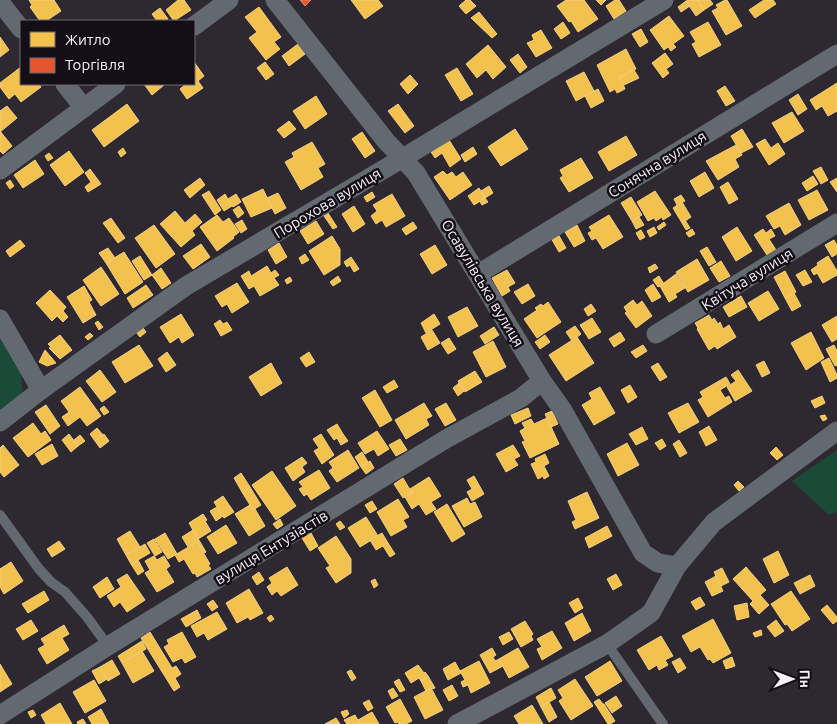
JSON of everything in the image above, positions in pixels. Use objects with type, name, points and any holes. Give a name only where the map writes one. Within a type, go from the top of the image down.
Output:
[{"type":"street","points":[[195,25],[228,0]]},
{"type":"street","name":"Осавулівська вулиця","points":[[275,0],[386,141],[416,173],[542,381],[562,409],[643,552],[658,563],[677,566]]},
{"type":"street","name":"Порохова вулиця","points":[[0,422],[41,390],[186,286],[403,158],[664,0]]},
{"type":"street","points":[[0,2],[20,28]]},
{"type":"street","name":"Сонячна вулиця","points":[[478,274],[837,54]]},
{"type":"street","points":[[65,85],[84,108]]},
{"type":"street","points":[[0,170],[115,85]]},
{"type":"street","name":"Квітуча вулиця","points":[[656,334],[837,223]]},
{"type":"street","points":[[0,320],[41,390]]},
{"type":"street","name":"вулиця Ентузіастів","points":[[0,715],[108,646],[446,439],[521,398],[542,381]]},
{"type":"street","points":[[457,724],[607,644],[651,612],[677,566],[714,522],[837,431]]},
{"type":"lane","points":[[0,515],[39,570],[70,598],[87,617],[108,646]]},
{"type":"lane","points":[[607,644],[663,724]]},
{"type":"green space","points":[[0,328],[20,362],[23,395],[0,414]]},
{"type":"green space","points":[[837,450],[837,512],[829,515],[792,481]]},
{"type":"building: Житло","points":[[29,0],[54,0],[61,11],[48,20],[39,20],[30,7],[32,5]]},
{"type":"building: Житло","points":[[178,0],[184,0],[191,10],[173,20],[166,10]]},
{"type":"building: Житло","points":[[351,0],[378,0],[383,6],[365,19]]},
{"type":"building: Житло","points":[[466,0],[470,0],[476,6],[466,14],[459,6]]},
{"type":"building: Житло","points":[[566,0],[584,0],[598,19],[578,32],[557,6]]},
{"type":"building: Житло","points":[[596,0],[606,0],[601,5]]},
{"type":"building: Житло","points":[[615,0],[619,0],[626,11],[614,19],[606,6]]},
{"type":"building: Житло","points":[[697,0],[704,10],[696,16],[686,1]]},
{"type":"building: Житло","points":[[697,0],[710,0],[713,4],[704,10]]},
{"type":"building: Житло","points":[[727,0],[742,26],[726,35],[712,11],[718,8],[716,5]]},
{"type":"building: Житло","points":[[764,0],[773,0],[776,4],[755,18],[749,10]]},
{"type":"building: Житло","points":[[686,1],[690,6],[681,12],[678,7]]},
{"type":"building: Житло","points":[[259,7],[281,37],[274,42],[280,49],[266,60],[249,38],[257,32],[245,17]]},
{"type":"building: Житло","points":[[160,8],[168,19],[156,20],[152,14]]},
{"type":"building: Житло","points":[[479,12],[497,34],[492,38],[471,18]]},
{"type":"building: Житло","points":[[669,16],[684,36],[673,44],[676,47],[671,51],[668,47],[664,50],[650,30]]},
{"type":"building: Житло","points":[[563,22],[570,33],[561,39],[554,29]]},
{"type":"building: Житло","points":[[708,22],[721,45],[699,57],[692,44],[696,42],[690,32]]},
{"type":"building: Житло","points":[[641,29],[648,42],[640,47],[632,34]]},
{"type":"building: Житло","points":[[541,30],[552,48],[536,57],[527,43],[534,40],[532,35]]},
{"type":"building: Житло","points":[[0,37],[9,50],[0,57]]},
{"type":"building: Житло","points":[[298,44],[305,54],[289,66],[282,56]]},
{"type":"building: Житло","points":[[488,45],[506,67],[493,79],[486,70],[477,78],[466,64]]},
{"type":"building: Житло","points":[[626,49],[636,69],[620,77],[625,89],[617,93],[615,89],[610,92],[597,65]]},
{"type":"building: Житло","points":[[665,53],[673,64],[666,69],[669,73],[663,78],[652,63]]},
{"type":"building: Житло","points":[[518,54],[527,67],[520,73],[510,60]]},
{"type":"building: Житло","points":[[265,62],[274,74],[266,80],[257,68]]},
{"type":"building: Житло","points":[[195,63],[204,76],[198,81],[203,88],[187,99],[180,89],[185,85],[195,85]]},
{"type":"building: Житло","points":[[20,68],[20,85],[40,85],[41,87],[21,102],[15,94],[9,99],[0,87],[0,83]]},
{"type":"building: Житло","points":[[457,68],[473,94],[461,101],[445,75]]},
{"type":"building: Житло","points":[[634,70],[639,78],[624,85],[620,77]]},
{"type":"building: Житло","points":[[584,72],[594,91],[576,101],[566,81]]},
{"type":"building: Житло","points":[[410,75],[418,84],[408,94],[400,84]]},
{"type":"building: Житло","points":[[837,83],[837,111],[828,116],[822,106],[816,110],[810,100]]},
{"type":"building: Житло","points":[[145,85],[164,85],[152,95]]},
{"type":"building: Житло","points":[[725,86],[735,101],[726,106],[717,91]]},
{"type":"building: Житло","points":[[598,89],[604,101],[591,108],[585,96]]},
{"type":"building: Житло","points":[[798,94],[807,109],[798,115],[789,100]]},
{"type":"building: Житло","points":[[316,96],[327,114],[305,129],[293,111]]},
{"type":"building: Житло","points":[[127,104],[139,121],[104,147],[92,130]]},
{"type":"building: Житло","points":[[398,104],[414,126],[405,133],[388,111]]},
{"type":"building: Житло","points":[[7,106],[17,118],[0,132],[0,111]]},
{"type":"building: Житло","points":[[792,112],[804,131],[784,143],[772,123]]},
{"type":"building: Житло","points":[[289,121],[296,129],[284,138],[277,130]]},
{"type":"building: Житло","points":[[515,129],[528,149],[501,166],[488,147]]},
{"type":"building: Житло","points":[[742,129],[753,147],[741,153],[731,136]]},
{"type":"building: Житло","points":[[0,131],[12,146],[3,154],[0,151]]},
{"type":"building: Житло","points":[[362,132],[375,151],[365,158],[352,139]]},
{"type":"building: Житло","points":[[626,136],[637,155],[609,171],[598,152]]},
{"type":"building: Житло","points":[[765,139],[771,148],[778,143],[785,154],[769,165],[756,144]]},
{"type":"building: Житло","points":[[449,140],[461,159],[450,167],[442,153],[435,158],[431,152]]},
{"type":"building: Житло","points":[[312,142],[325,164],[318,168],[323,177],[301,190],[285,162],[294,157],[292,153]]},
{"type":"building: Житло","points":[[736,145],[742,155],[735,159],[739,167],[718,180],[706,161]]},
{"type":"building: Житло","points":[[473,147],[477,154],[465,162],[461,155]]},
{"type":"building: Житло","points":[[123,148],[126,153],[121,157],[118,152]]},
{"type":"building: Житло","points":[[69,151],[84,172],[65,186],[50,165]]},
{"type":"building: Житло","points":[[49,153],[53,158],[48,161],[45,156]]},
{"type":"building: Житло","points":[[581,158],[593,178],[569,192],[560,178],[563,176],[560,170]]},
{"type":"building: Житло","points":[[35,160],[44,174],[23,188],[14,175]]},
{"type":"building: Житло","points":[[821,167],[828,180],[821,184],[813,171]]},
{"type":"building: Житло","points":[[90,169],[101,184],[88,192],[85,187],[91,182],[85,173]]},
{"type":"building: Житло","points":[[443,171],[447,175],[452,172],[456,177],[463,172],[472,185],[450,200],[434,177]]},
{"type":"building: Житло","points":[[705,172],[714,188],[699,197],[690,181]]},
{"type":"building: Житло","points":[[813,176],[818,184],[807,191],[802,183]]},
{"type":"building: Житло","points":[[200,178],[205,185],[190,198],[184,190]]},
{"type":"building: Житло","points":[[837,178],[837,192],[830,182]]},
{"type":"building: Житло","points":[[10,180],[14,186],[10,189],[6,183]]},
{"type":"building: Житло","points":[[728,182],[738,199],[729,204],[720,187]]},
{"type":"building: Житло","points":[[489,186],[493,193],[485,198],[481,191]]},
{"type":"building: Житло","points":[[479,188],[485,198],[474,205],[468,196]]},
{"type":"building: Житло","points":[[263,189],[272,208],[251,217],[242,199]]},
{"type":"building: Житло","points":[[817,190],[828,210],[809,220],[798,200]]},
{"type":"building: Житло","points":[[209,191],[221,210],[215,215],[202,195]]},
{"type":"building: Житло","points":[[655,191],[671,215],[663,220],[662,217],[656,221],[654,218],[648,221],[637,202]]},
{"type":"building: Житло","points":[[372,192],[375,197],[367,202],[364,197]]},
{"type":"building: Житло","points":[[278,193],[286,208],[275,214],[267,198]]},
{"type":"building: Житло","points":[[225,194],[232,206],[224,211],[217,200]]},
{"type":"building: Житло","points":[[236,194],[241,202],[233,207],[228,199]]},
{"type":"building: Житло","points":[[392,194],[405,216],[386,227],[382,220],[376,224],[371,216],[377,211],[373,205]]},
{"type":"building: Житло","points":[[681,195],[685,201],[677,205],[674,199]]},
{"type":"building: Житло","points":[[631,197],[642,215],[632,221],[621,203]]},
{"type":"building: Житло","points":[[485,198],[488,202],[482,205],[480,202]]},
{"type":"building: Житло","points":[[682,202],[691,217],[682,223],[673,208]]},
{"type":"building: Житло","points":[[789,203],[801,225],[785,235],[780,226],[774,229],[766,216]]},
{"type":"building: Житло","points":[[239,206],[244,213],[238,218],[233,210]]},
{"type":"building: Житло","points":[[354,206],[365,224],[353,232],[342,214]]},
{"type":"building: Житло","points":[[175,211],[185,223],[195,214],[202,222],[192,231],[195,235],[181,247],[160,224]]},
{"type":"building: Житло","points":[[328,213],[337,227],[333,229],[324,216]]},
{"type":"building: Житло","points":[[217,215],[223,222],[229,218],[239,232],[217,251],[200,227]]},
{"type":"building: Житло","points":[[609,215],[623,237],[603,249],[596,238],[592,240],[588,233],[592,231],[589,227]]},
{"type":"building: Житло","points":[[639,217],[644,225],[636,229],[632,221]]},
{"type":"building: Житло","points":[[111,218],[125,238],[118,243],[103,223]]},
{"type":"building: Житло","points":[[242,220],[247,229],[241,233],[235,224]]},
{"type":"building: Житло","points":[[685,220],[690,228],[686,230],[682,223]]},
{"type":"building: Житло","points":[[316,221],[324,234],[308,244],[300,231]]},
{"type":"building: Житло","points":[[413,222],[417,228],[406,235],[402,229]]},
{"type":"building: Житло","points":[[664,222],[666,225],[659,230],[657,227]]},
{"type":"building: Житло","points":[[154,225],[175,254],[156,268],[135,238]]},
{"type":"building: Житло","points":[[577,225],[585,241],[574,247],[565,232]]},
{"type":"building: Житло","points":[[654,227],[657,233],[650,237],[647,231]]},
{"type":"building: Житло","points":[[737,227],[752,251],[736,261],[722,237]]},
{"type":"building: Житло","points":[[692,229],[695,234],[689,237],[686,233]]},
{"type":"building: Житло","points":[[763,229],[766,233],[771,229],[775,236],[769,239],[776,250],[767,255],[754,235]]},
{"type":"building: Житло","points":[[641,230],[645,237],[640,240],[636,233]]},
{"type":"building: Житло","points":[[558,234],[566,248],[559,252],[551,238]]},
{"type":"building: Житло","points":[[332,236],[340,249],[340,265],[324,275],[309,251]]},
{"type":"building: Житло","points":[[20,240],[25,246],[10,257],[6,251]]},
{"type":"building: Житло","points":[[834,240],[837,245],[837,254],[832,257],[825,245]]},
{"type":"building: Житло","points":[[279,243],[287,257],[276,264],[268,250]]},
{"type":"building: Житло","points":[[201,244],[210,257],[193,269],[183,256]]},
{"type":"building: Житло","points":[[435,245],[447,265],[432,274],[420,254]]},
{"type":"building: Житло","points":[[707,247],[716,262],[709,266],[700,251]]},
{"type":"building: Житло","points":[[108,248],[115,258],[106,263],[99,253]]},
{"type":"building: Житло","points":[[124,252],[143,282],[125,294],[106,263]]},
{"type":"building: Житло","points":[[305,254],[309,260],[302,264],[299,258]]},
{"type":"building: Житло","points":[[140,256],[152,275],[144,280],[132,261]]},
{"type":"building: Житло","points":[[828,256],[837,271],[837,275],[823,283],[817,273],[814,275],[811,270],[818,265],[817,263]]},
{"type":"building: Житло","points":[[351,257],[359,269],[354,272],[350,265],[347,267],[344,262]]},
{"type":"building: Житло","points":[[697,259],[709,280],[688,292],[676,272]]},
{"type":"building: Житло","points":[[721,261],[730,276],[719,282],[710,268]]},
{"type":"building: Житло","points":[[655,264],[658,268],[650,273],[648,268]]},
{"type":"building: Житло","points":[[267,266],[271,273],[275,270],[279,275],[274,278],[279,285],[260,296],[254,286],[249,289],[241,276],[249,271],[251,276]]},
{"type":"building: Житло","points":[[101,267],[119,294],[101,306],[83,280]]},
{"type":"building: Житло","points":[[161,268],[171,283],[162,289],[152,275]]},
{"type":"building: Житло","points":[[507,270],[515,283],[508,287],[510,291],[502,296],[492,278]]},
{"type":"building: Житло","points":[[805,270],[812,282],[803,286],[796,275]]},
{"type":"building: Житло","points":[[785,271],[796,292],[785,298],[774,277]]},
{"type":"building: Житло","points":[[676,274],[685,288],[675,294],[677,297],[669,302],[660,286]]},
{"type":"building: Житло","points":[[338,276],[341,281],[333,286],[330,282]]},
{"type":"building: Житло","points":[[659,276],[664,284],[658,287],[653,280]]},
{"type":"building: Житло","points":[[290,277],[292,281],[287,284],[285,280]]},
{"type":"building: Житло","points":[[237,283],[249,302],[232,313],[227,304],[222,307],[215,296]]},
{"type":"building: Житло","points":[[528,284],[535,296],[522,304],[514,292]]},
{"type":"building: Житло","points":[[653,284],[661,297],[652,302],[645,290]]},
{"type":"building: Житло","points":[[146,285],[153,295],[133,308],[127,298]]},
{"type":"building: Житло","points":[[84,286],[92,300],[89,302],[96,315],[83,323],[67,297]]},
{"type":"building: Житло","points":[[50,290],[66,307],[63,311],[68,317],[63,322],[57,316],[52,321],[36,303]]},
{"type":"building: Житло","points":[[768,291],[779,309],[759,321],[748,303]]},
{"type":"building: Житло","points":[[794,293],[801,306],[792,311],[785,298]]},
{"type":"building: Житло","points":[[741,296],[747,307],[729,317],[723,307]]},
{"type":"building: Житло","points":[[633,300],[637,305],[642,301],[652,316],[636,328],[625,313],[627,312],[624,307]]},
{"type":"building: Житло","points":[[548,302],[561,322],[537,338],[524,319],[537,310],[535,308],[541,304],[543,306]]},
{"type":"building: Житло","points":[[591,304],[596,311],[588,316],[584,309]]},
{"type":"building: Житло","points":[[467,307],[478,326],[458,337],[448,317]]},
{"type":"building: Житло","points":[[181,314],[194,335],[182,343],[179,337],[170,343],[160,327]]},
{"type":"building: Житло","points":[[434,314],[440,324],[426,333],[421,323]]},
{"type":"building: Житло","points":[[709,315],[718,324],[720,322],[723,329],[729,325],[736,337],[717,349],[715,346],[709,350],[695,323]]},
{"type":"building: Житло","points":[[837,316],[837,339],[832,342],[822,325]]},
{"type":"building: Житло","points":[[592,318],[601,332],[589,339],[580,325]]},
{"type":"building: Житло","points":[[220,320],[223,324],[227,322],[232,330],[221,336],[214,324]]},
{"type":"building: Житло","points":[[98,321],[103,327],[99,330],[95,323]]},
{"type":"building: Житло","points":[[575,326],[581,334],[572,341],[566,332]]},
{"type":"building: Житло","points":[[494,327],[499,335],[485,344],[480,336]]},
{"type":"building: Житло","points":[[143,328],[146,332],[140,337],[136,332]]},
{"type":"building: Житло","points":[[432,330],[440,343],[428,350],[421,337]]},
{"type":"building: Житло","points":[[620,332],[625,340],[614,347],[609,339]]},
{"type":"building: Житло","points":[[811,332],[824,358],[806,370],[791,343]]},
{"type":"building: Житло","points":[[90,333],[93,336],[88,340],[85,337]]},
{"type":"building: Житло","points":[[60,335],[72,350],[60,359],[49,348],[51,347],[48,344]]},
{"type":"building: Житло","points":[[545,335],[550,342],[540,349],[535,342]]},
{"type":"building: Житло","points":[[577,337],[594,363],[566,381],[549,355]]},
{"type":"building: Житло","points":[[449,338],[456,349],[448,354],[441,343]]},
{"type":"building: Житло","points":[[493,341],[506,367],[486,377],[473,352]]},
{"type":"building: Житло","points":[[139,345],[153,366],[125,383],[112,362]]},
{"type":"building: Житло","points":[[643,345],[647,351],[636,358],[631,352]]},
{"type":"building: Житло","points":[[834,345],[837,351],[837,365],[835,366],[826,349]]},
{"type":"building: Житло","points":[[45,350],[56,363],[47,366],[39,362]]},
{"type":"building: Житло","points":[[167,352],[176,365],[166,372],[158,359]]},
{"type":"building: Житло","points":[[309,352],[315,362],[306,367],[300,358]]},
{"type":"building: Житло","points":[[829,358],[837,375],[837,378],[830,382],[821,362]]},
{"type":"building: Житло","points":[[764,361],[770,373],[762,377],[756,365]]},
{"type":"building: Житло","points":[[271,363],[282,383],[261,396],[249,377]]},
{"type":"building: Житло","points":[[658,363],[667,377],[660,381],[651,367]]},
{"type":"building: Житло","points":[[100,370],[116,392],[102,402],[86,381]]},
{"type":"building: Житло","points":[[738,370],[752,391],[735,401],[727,387],[736,381],[731,375]]},
{"type":"building: Житло","points":[[475,371],[482,382],[465,392],[458,381]]},
{"type":"building: Житло","points":[[726,377],[730,384],[720,390],[725,398],[729,396],[732,402],[708,417],[698,400],[703,397],[700,392]]},
{"type":"building: Житло","points":[[394,380],[398,387],[387,393],[383,387]]},
{"type":"building: Житло","points":[[459,383],[464,391],[458,396],[453,388]]},
{"type":"building: Житло","points":[[630,385],[637,397],[628,403],[621,390]]},
{"type":"building: Житло","points":[[80,387],[101,416],[87,426],[80,417],[68,426],[62,417],[69,412],[61,401]]},
{"type":"building: Житло","points":[[600,387],[615,413],[594,425],[582,405],[592,399],[589,393]]},
{"type":"building: Житло","points":[[375,390],[392,420],[380,427],[362,398]]},
{"type":"building: Житло","points":[[822,396],[825,403],[815,408],[811,401]]},
{"type":"building: Житло","points":[[424,403],[432,416],[426,419],[429,425],[406,439],[395,420]]},
{"type":"building: Житло","points":[[446,403],[456,420],[445,426],[435,409]]},
{"type":"building: Житло","points":[[688,403],[699,422],[679,433],[668,413]]},
{"type":"building: Житло","points":[[46,405],[60,426],[50,434],[35,412]]},
{"type":"building: Житло","points":[[104,406],[109,412],[104,415],[100,409]]},
{"type":"building: Житло","points":[[528,408],[531,416],[515,424],[511,415]]},
{"type":"building: Житло","points":[[552,411],[558,424],[551,427],[545,414]]},
{"type":"building: Житло","points":[[825,415],[827,419],[823,421],[820,416]]},
{"type":"building: Житло","points":[[547,418],[559,444],[530,458],[522,442],[525,441],[520,431],[525,428],[522,423],[531,419],[534,424]]},
{"type":"building: Житло","points":[[33,423],[41,434],[45,431],[51,440],[28,457],[13,438]]},
{"type":"building: Житло","points":[[337,424],[343,434],[334,440],[327,430]]},
{"type":"building: Житло","points":[[709,426],[717,440],[706,446],[699,432]]},
{"type":"building: Житло","points":[[642,427],[648,439],[636,445],[629,434]]},
{"type":"building: Житло","points":[[97,428],[103,435],[95,441],[90,434]]},
{"type":"building: Житло","points":[[377,431],[389,449],[378,456],[374,449],[365,454],[358,443]]},
{"type":"building: Житло","points":[[69,434],[78,446],[71,452],[62,440]]},
{"type":"building: Житло","points":[[104,434],[109,441],[100,448],[95,441]]},
{"type":"building: Житло","points":[[321,434],[334,455],[322,464],[314,451],[319,448],[313,439]]},
{"type":"building: Житло","points":[[343,434],[348,441],[341,445],[337,438]]},
{"type":"building: Житло","points":[[80,435],[85,441],[78,446],[74,440]]},
{"type":"building: Житло","points":[[400,439],[407,450],[396,456],[389,445]]},
{"type":"building: Житло","points":[[662,439],[666,446],[660,450],[655,443]]},
{"type":"building: Житло","points":[[679,440],[687,453],[680,457],[673,444]]},
{"type":"building: Житло","points":[[627,443],[639,465],[618,476],[607,454]]},
{"type":"building: Житло","points":[[52,444],[58,456],[42,465],[35,454]]},
{"type":"building: Житло","points":[[3,445],[19,465],[4,477],[0,472],[0,448]]},
{"type":"building: Житло","points":[[513,445],[520,456],[514,459],[518,465],[506,472],[496,454]]},
{"type":"building: Житло","points":[[776,447],[783,455],[777,460],[770,453]]},
{"type":"building: Житло","points":[[348,450],[359,468],[337,482],[329,471],[333,468],[329,462]]},
{"type":"building: Житло","points":[[362,452],[368,462],[361,467],[355,457]]},
{"type":"building: Житло","points":[[545,454],[549,463],[544,466],[549,476],[544,479],[543,476],[538,479],[531,464],[536,462],[535,459]]},
{"type":"building: Житло","points":[[302,457],[307,463],[302,467],[305,472],[293,481],[285,468]]},
{"type":"building: Житло","points":[[370,461],[374,468],[366,474],[361,467]]},
{"type":"building: Житло","points":[[319,470],[330,488],[311,500],[307,494],[304,496],[299,489],[303,487],[299,482]]},
{"type":"building: Житло","points":[[272,471],[296,506],[276,520],[252,485]]},
{"type":"building: Житло","points":[[241,473],[250,487],[242,492],[234,478]]},
{"type":"building: Житло","points":[[474,476],[479,485],[472,489],[467,480]]},
{"type":"building: Житло","points":[[429,477],[441,496],[431,502],[436,509],[426,515],[419,504],[412,509],[405,497],[412,493],[410,489]]},
{"type":"building: Житло","points":[[403,478],[412,493],[403,498],[394,484]]},
{"type":"building: Житло","points":[[738,481],[744,487],[739,491],[734,485]]},
{"type":"building: Житло","points":[[479,485],[484,494],[472,501],[467,492]]},
{"type":"building: Житло","points":[[250,487],[261,505],[253,510],[242,492]]},
{"type":"building: Житло","points":[[587,492],[599,518],[575,529],[572,522],[576,520],[568,501]]},
{"type":"building: Житло","points":[[223,496],[234,512],[224,518],[214,502]]},
{"type":"building: Житло","points":[[467,498],[470,504],[475,502],[482,517],[464,527],[452,506]]},
{"type":"building: Житло","points":[[398,499],[409,517],[403,520],[407,527],[391,536],[377,512]]},
{"type":"building: Житло","points":[[372,501],[377,509],[370,513],[365,505]]},
{"type":"building: Житло","points":[[447,504],[465,534],[452,542],[434,512]]},
{"type":"building: Житло","points":[[250,505],[253,510],[255,509],[265,526],[249,536],[235,514]]},
{"type":"building: Житло","points":[[217,507],[223,516],[216,521],[210,511]]},
{"type":"building: Житло","points":[[203,514],[211,531],[198,539],[189,523]]},
{"type":"building: Житло","points":[[366,517],[378,536],[360,547],[348,528]]},
{"type":"building: Житло","points":[[280,519],[283,525],[277,529],[273,524]]},
{"type":"building: Житло","points":[[340,521],[345,527],[340,530],[336,524]]},
{"type":"building: Житло","points":[[226,525],[237,543],[218,554],[207,537]]},
{"type":"building: Житло","points":[[607,526],[612,536],[589,548],[585,538]]},
{"type":"building: Житло","points":[[193,530],[206,552],[204,553],[197,542],[188,547],[182,537]]},
{"type":"building: Житло","points":[[130,531],[140,547],[126,555],[117,539]]},
{"type":"building: Житло","points":[[165,533],[177,554],[168,559],[155,539]]},
{"type":"building: Житло","points":[[311,533],[318,546],[310,551],[302,538]]},
{"type":"building: Житло","points":[[382,533],[388,543],[376,550],[370,540]]},
{"type":"building: Житло","points":[[336,536],[351,559],[351,573],[336,583],[326,568],[330,566],[318,548]]},
{"type":"building: Житло","points":[[154,539],[162,552],[155,556],[147,543]]},
{"type":"building: Житло","points":[[59,541],[65,549],[52,557],[47,549]]},
{"type":"building: Житло","points":[[197,542],[211,569],[197,577],[184,559],[179,562],[175,555]]},
{"type":"building: Житло","points":[[388,543],[395,554],[390,557],[383,546]]},
{"type":"building: Житло","points":[[145,544],[150,553],[131,564],[126,555]]},
{"type":"building: Житло","points":[[778,551],[789,575],[774,583],[763,559]]},
{"type":"building: Житло","points":[[154,556],[157,560],[164,556],[170,566],[166,569],[174,582],[157,592],[145,573],[150,570],[145,561]]},
{"type":"building: Житло","points":[[138,560],[144,571],[138,575],[131,564]]},
{"type":"building: Житло","points":[[11,562],[23,581],[4,594],[0,587],[0,569]]},
{"type":"building: Житло","points":[[287,567],[298,585],[281,596],[277,591],[272,595],[267,587],[272,583],[269,578]]},
{"type":"building: Житло","points":[[746,567],[766,590],[760,595],[769,605],[759,614],[750,604],[753,601],[733,579]]},
{"type":"building: Житло","points":[[722,568],[729,582],[721,586],[714,572]]},
{"type":"building: Житло","points":[[259,572],[264,580],[257,585],[252,577]]},
{"type":"building: Житло","points":[[127,574],[145,600],[127,612],[120,602],[114,607],[107,596],[121,587],[117,580]]},
{"type":"building: Житло","points":[[616,574],[622,585],[613,590],[607,579]]},
{"type":"building: Житло","points":[[810,575],[815,586],[800,594],[794,583]]},
{"type":"building: Житло","points":[[716,576],[723,591],[712,596],[705,582]]},
{"type":"building: Житло","points":[[107,577],[114,589],[100,598],[93,587]]},
{"type":"building: Житло","points":[[375,579],[378,585],[374,588],[371,581]]},
{"type":"building: Житло","points":[[249,589],[263,613],[250,620],[248,617],[237,623],[226,603]]},
{"type":"building: Житло","points":[[44,591],[49,600],[28,613],[22,604]]},
{"type":"building: Житло","points":[[791,591],[810,619],[792,631],[787,624],[785,625],[771,604]]},
{"type":"building: Житло","points":[[700,597],[705,605],[696,610],[691,602]]},
{"type":"building: Житло","points":[[578,598],[583,608],[575,613],[569,603]]},
{"type":"building: Житло","points":[[213,600],[218,607],[212,611],[207,604]]},
{"type":"building: Житло","points":[[747,603],[749,617],[737,620],[734,606]]},
{"type":"building: Житло","points":[[827,605],[837,617],[837,621],[833,624],[821,610]]},
{"type":"building: Житло","points":[[197,610],[201,618],[186,627],[181,619]]},
{"type":"building: Житло","points":[[217,612],[227,629],[208,640],[204,633],[197,637],[191,626]]},
{"type":"building: Житло","points":[[582,613],[591,631],[574,641],[565,623]]},
{"type":"building: Житло","points":[[271,615],[274,619],[270,622],[267,618]]},
{"type":"building: Житло","points":[[713,619],[731,653],[713,663],[710,659],[708,660],[700,647],[691,652],[682,636]]},
{"type":"building: Житло","points":[[31,620],[38,631],[23,640],[16,629]]},
{"type":"building: Житло","points":[[776,620],[784,631],[775,637],[767,627]]},
{"type":"building: Житло","points":[[525,621],[533,634],[531,636],[533,640],[521,647],[511,629]]},
{"type":"building: Житло","points":[[64,625],[69,634],[62,638],[69,650],[47,664],[38,649],[45,645],[41,639]]},
{"type":"building: Житло","points":[[761,630],[762,635],[755,637],[753,633]]},
{"type":"building: Житло","points":[[552,631],[562,648],[542,660],[537,649],[542,647],[537,639]]},
{"type":"building: Житло","points":[[150,632],[172,668],[176,666],[181,674],[175,678],[180,687],[174,691],[141,638]]},
{"type":"building: Житло","points":[[182,632],[196,657],[185,663],[182,658],[173,662],[164,647],[169,644],[167,640]]},
{"type":"building: Житло","points":[[509,632],[513,639],[503,645],[499,637]]},
{"type":"building: Житло","points":[[661,636],[673,656],[665,660],[668,665],[659,670],[657,665],[649,670],[637,650]]},
{"type":"building: Житло","points":[[142,641],[146,649],[122,663],[118,656]]},
{"type":"building: Житло","points":[[492,648],[496,655],[493,657],[495,661],[499,659],[503,666],[490,673],[480,655]]},
{"type":"building: Житло","points":[[518,648],[529,667],[509,678],[499,659]]},
{"type":"building: Житло","points":[[142,651],[154,671],[133,683],[122,663]]},
{"type":"building: Житло","points":[[732,657],[735,666],[726,669],[723,661]]},
{"type":"building: Житло","points":[[680,658],[686,668],[678,673],[672,662]]},
{"type":"building: Житло","points":[[112,660],[120,674],[108,681],[100,667]]},
{"type":"building: Житло","points":[[479,661],[490,683],[471,693],[468,685],[463,687],[461,682],[465,680],[460,671]]},
{"type":"building: Житло","points":[[610,661],[622,681],[597,696],[585,677]]},
{"type":"building: Житло","points":[[455,662],[461,673],[448,680],[443,669]]},
{"type":"building: Житло","points":[[0,664],[12,684],[0,692]]},
{"type":"building: Житло","points":[[418,665],[428,676],[421,681],[419,678],[411,683],[405,673]]},
{"type":"building: Житло","points":[[100,667],[107,679],[99,684],[92,671]]},
{"type":"building: Житло","points":[[351,670],[356,678],[352,681],[347,672]]},
{"type":"building: Житло","points":[[428,676],[435,688],[426,691],[421,681]]},
{"type":"building: Житло","points":[[399,679],[405,690],[400,692],[394,682]]},
{"type":"building: Житло","points":[[575,679],[593,706],[571,720],[559,701],[563,698],[558,690]]},
{"type":"building: Житло","points":[[94,680],[106,701],[85,713],[73,692]]},
{"type":"building: Житло","points":[[452,685],[458,696],[449,701],[443,690]]},
{"type":"building: Житло","points":[[393,688],[398,696],[392,699],[388,691]]},
{"type":"building: Житло","points":[[431,688],[443,710],[425,719],[414,697]]},
{"type":"building: Житло","points":[[551,688],[556,698],[541,707],[536,697]]},
{"type":"building: Житло","points":[[616,696],[622,706],[612,713],[605,703]]},
{"type":"building: Житло","points":[[400,699],[412,721],[406,724],[395,723],[386,707]]},
{"type":"building: Житло","points":[[599,699],[615,721],[610,724],[608,724],[594,702]]},
{"type":"building: Житло","points":[[369,700],[373,708],[368,711],[363,703]]},
{"type":"building: Житло","points":[[549,702],[557,717],[549,722],[541,707]]},
{"type":"building: Житло","points":[[60,703],[72,724],[46,724],[41,715]]},
{"type":"building: Житло","points":[[532,705],[543,724],[519,724],[514,716]]},
{"type":"building: Житло","points":[[101,709],[109,724],[92,724],[88,717]]},
{"type":"building: Житло","points":[[33,710],[36,715],[31,718],[28,712]]},
{"type":"building: Житло","points":[[347,710],[349,714],[344,718],[341,712]]},
{"type":"building: Житло","points":[[372,712],[379,724],[360,724],[358,720]]},
{"type":"building: Житло","points":[[355,715],[360,724],[347,724],[344,720]]},
{"type":"building: Житло","points":[[336,718],[340,724],[325,724]]},
{"type":"building: Житло","points":[[83,719],[86,724],[78,724],[77,722]]},
{"type":"building: Торгівля","points":[[300,0],[311,0],[305,6]]}]
